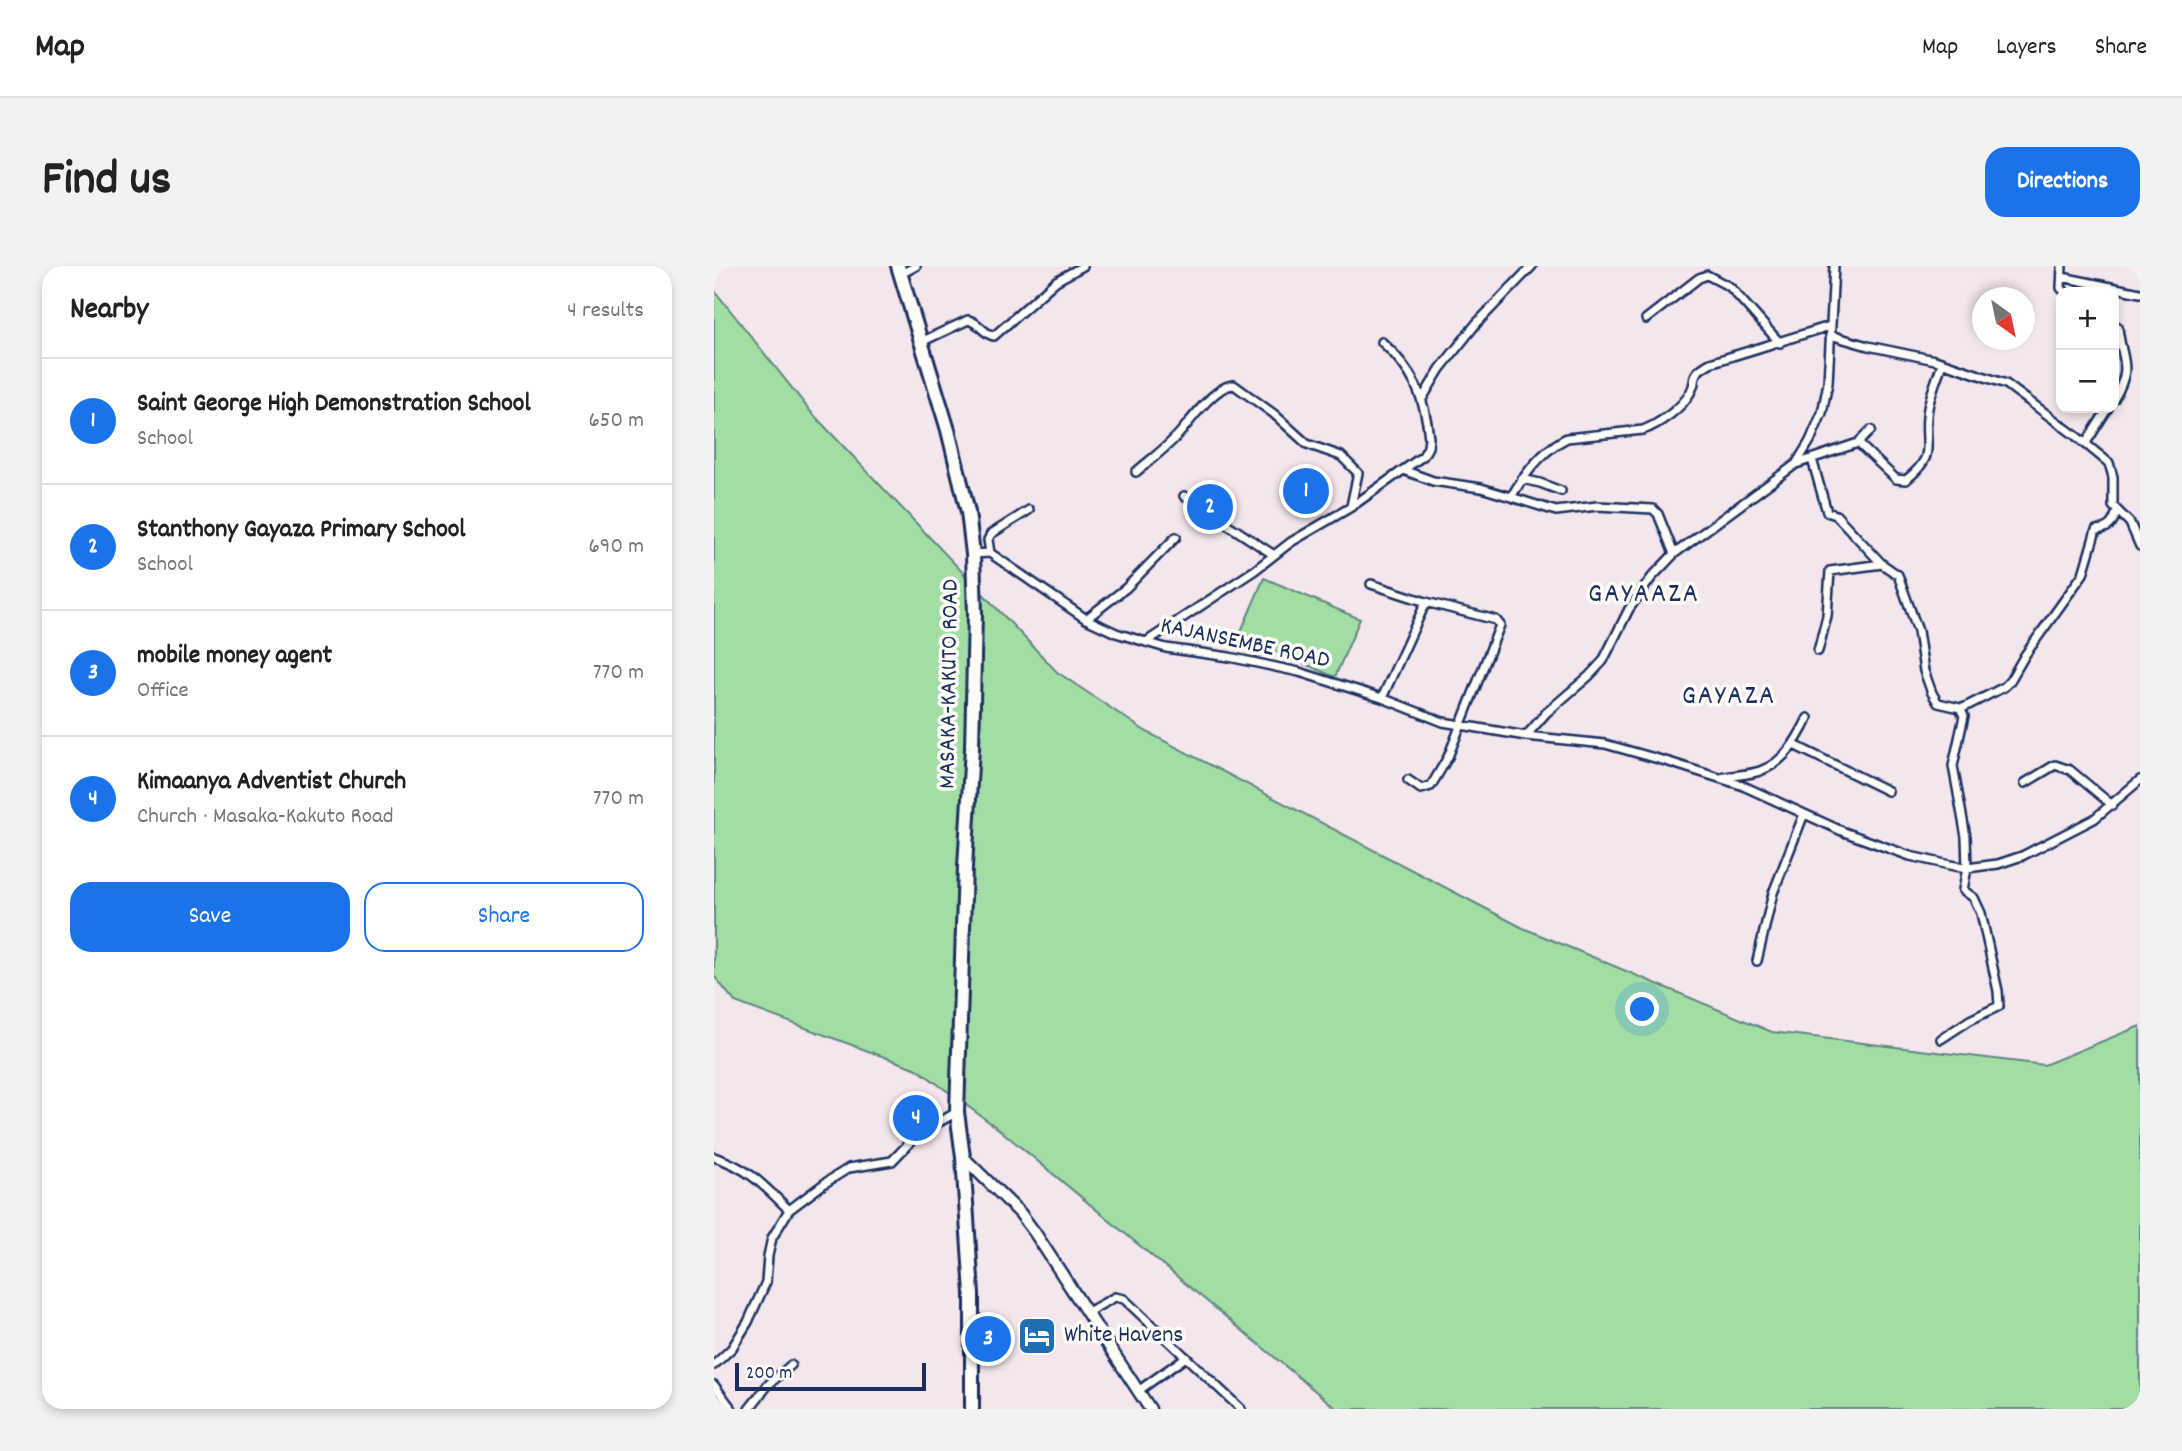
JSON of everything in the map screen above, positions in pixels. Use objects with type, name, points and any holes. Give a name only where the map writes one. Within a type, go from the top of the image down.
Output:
[{"type":"highway","name":"MASAKA-KAKUTO ROAD","points":[[898,269],[956,461],[968,512],[973,554],[975,613],[972,748],[962,930],[957,1112],[963,1157],[972,1294],[972,1409]]},
{"type":"street","points":[[898,269],[916,266]]},
{"type":"street","points":[[921,342],[968,320],[988,335],[994,336],[1056,281],[1083,266]]},
{"type":"street","points":[[1422,399],[1440,369],[1476,324],[1532,266]]},
{"type":"street","points":[[1796,464],[1810,441],[1822,412],[1828,383],[1834,266]]},
{"type":"street","points":[[2061,287],[2062,266]]},
{"type":"street","points":[[1646,319],[1699,278],[1707,275],[1730,286],[1780,343]]},
{"type":"street","points":[[2062,277],[2140,293]]},
{"type":"street","points":[[1511,497],[1522,479],[1556,444],[1567,439],[1643,430],[1654,426],[1688,396],[1693,388],[1693,377],[1698,370],[1710,363],[1830,330],[1868,346],[1942,363],[2006,384],[2109,463],[2113,506],[2130,523],[2140,546]]},
{"type":"street","points":[[2119,335],[2126,366],[2125,378],[2119,389]]},
{"type":"street","points":[[1146,642],[1291,542],[1351,507],[1423,456],[1429,447],[1428,424],[1422,399],[1409,371],[1382,342]]},
{"type":"street","points":[[1858,443],[1896,479],[1902,482],[1909,478],[1921,466],[1928,450],[1928,406],[1942,363]]},
{"type":"street","points":[[1136,472],[1177,436],[1206,403],[1227,385],[1234,385],[1274,414],[1307,444],[1341,456],[1352,465],[1358,473],[1351,507]]},
{"type":"street","points":[[2086,443],[2105,413]]},
{"type":"street","points":[[1526,736],[1546,713],[1603,661],[1629,609],[1652,577],[1674,554],[1796,464],[1858,443],[1871,430]]},
{"type":"street","points":[[1812,459],[1827,512],[1836,515],[1882,564],[1892,569],[1901,580],[1917,631],[1924,671],[1935,699],[1942,705],[1961,709],[2004,687],[2010,681],[2025,655],[2083,574],[2096,530],[2103,530],[2111,525],[2117,511]]},
{"type":"street","points":[[1403,470],[1433,481],[1481,488],[1556,511],[1597,506],[1653,509],[1658,514],[1674,554]]},
{"type":"street","points":[[1522,479],[1561,491]]},
{"type":"street","points":[[1184,496],[1274,555]]},
{"type":"street","points":[[973,554],[990,553],[988,540],[991,534],[1029,510]]},
{"type":"street","points":[[1086,619],[1126,588],[1176,537]]},
{"type":"street","name":"KAJANSEMBE ROAD","points":[[990,553],[1086,619],[1116,633],[1166,648],[1267,664],[1382,698],[1443,722],[1526,736],[1605,744],[1721,778],[1844,832],[1910,856],[1967,868]]},
{"type":"street","points":[[1818,651],[1827,616],[1830,570],[1882,564]]},
{"type":"street","points":[[1371,584],[1496,620],[1500,625],[1452,748],[1432,786],[1421,789],[1408,780]]},
{"type":"street","points":[[1382,698],[1426,602]]},
{"type":"street","points":[[1941,1039],[1970,1020],[1999,1006],[1981,913],[1974,898],[1962,890],[1967,868],[1966,837],[1953,776],[1964,716],[1961,709]]},
{"type":"street","points":[[1721,778],[1760,771],[1772,764],[1794,746],[1808,718]]},
{"type":"street","points":[[1794,746],[1888,791]]},
{"type":"street","points":[[2025,783],[2055,765],[2070,769],[2112,805]]},
{"type":"street","points":[[1967,868],[1998,864],[2022,856],[2094,819],[2140,780]]},
{"type":"street","points":[[1757,961],[1773,893],[1804,814]]},
{"type":"street","points":[[714,1365],[732,1348],[754,1312],[766,1282],[772,1238],[789,1209],[849,1168],[892,1161],[918,1134],[957,1112]]},
{"type":"street","points":[[714,1157],[731,1161],[789,1209]]},
{"type":"street","points":[[963,1157],[1020,1213],[1035,1233],[1150,1409]]},
{"type":"street","points":[[1086,1313],[1111,1299],[1124,1299],[1241,1409]]},
{"type":"street","points":[[1138,1391],[1186,1357]]},
{"type":"street","points":[[748,1409],[768,1385],[791,1365]]},
{"type":"street","points":[[714,1384],[732,1409]]},
{"type":"green space","points":[[714,290],[811,412],[1057,672],[1145,731],[1523,928],[1772,1032],[2044,1065],[2140,1026],[2140,1409],[1337,1409],[1000,1130],[917,1069],[735,1002],[714,976]]},
{"type":"green space","points":[[1264,578],[1360,619],[1335,677],[1239,636]]},
{"type":"place","name":"Saint George High Demonstration School","points":[[1306,491]]},
{"type":"place","name":"Stanthony Gayaza Primary School","points":[[1210,507]]},
{"type":"place","name":"Kimaanya Adventist Church","points":[[916,1118]]},
{"type":"place","name":"White Havens","points":[[1037,1336]]},
{"type":"place","name":"mobile money agent","points":[[988,1339]]},
{"type":"district","name":"GAYAAZA","points":[[1644,596]]},
{"type":"district","name":"GAYAZA","points":[[1729,698]]}]
